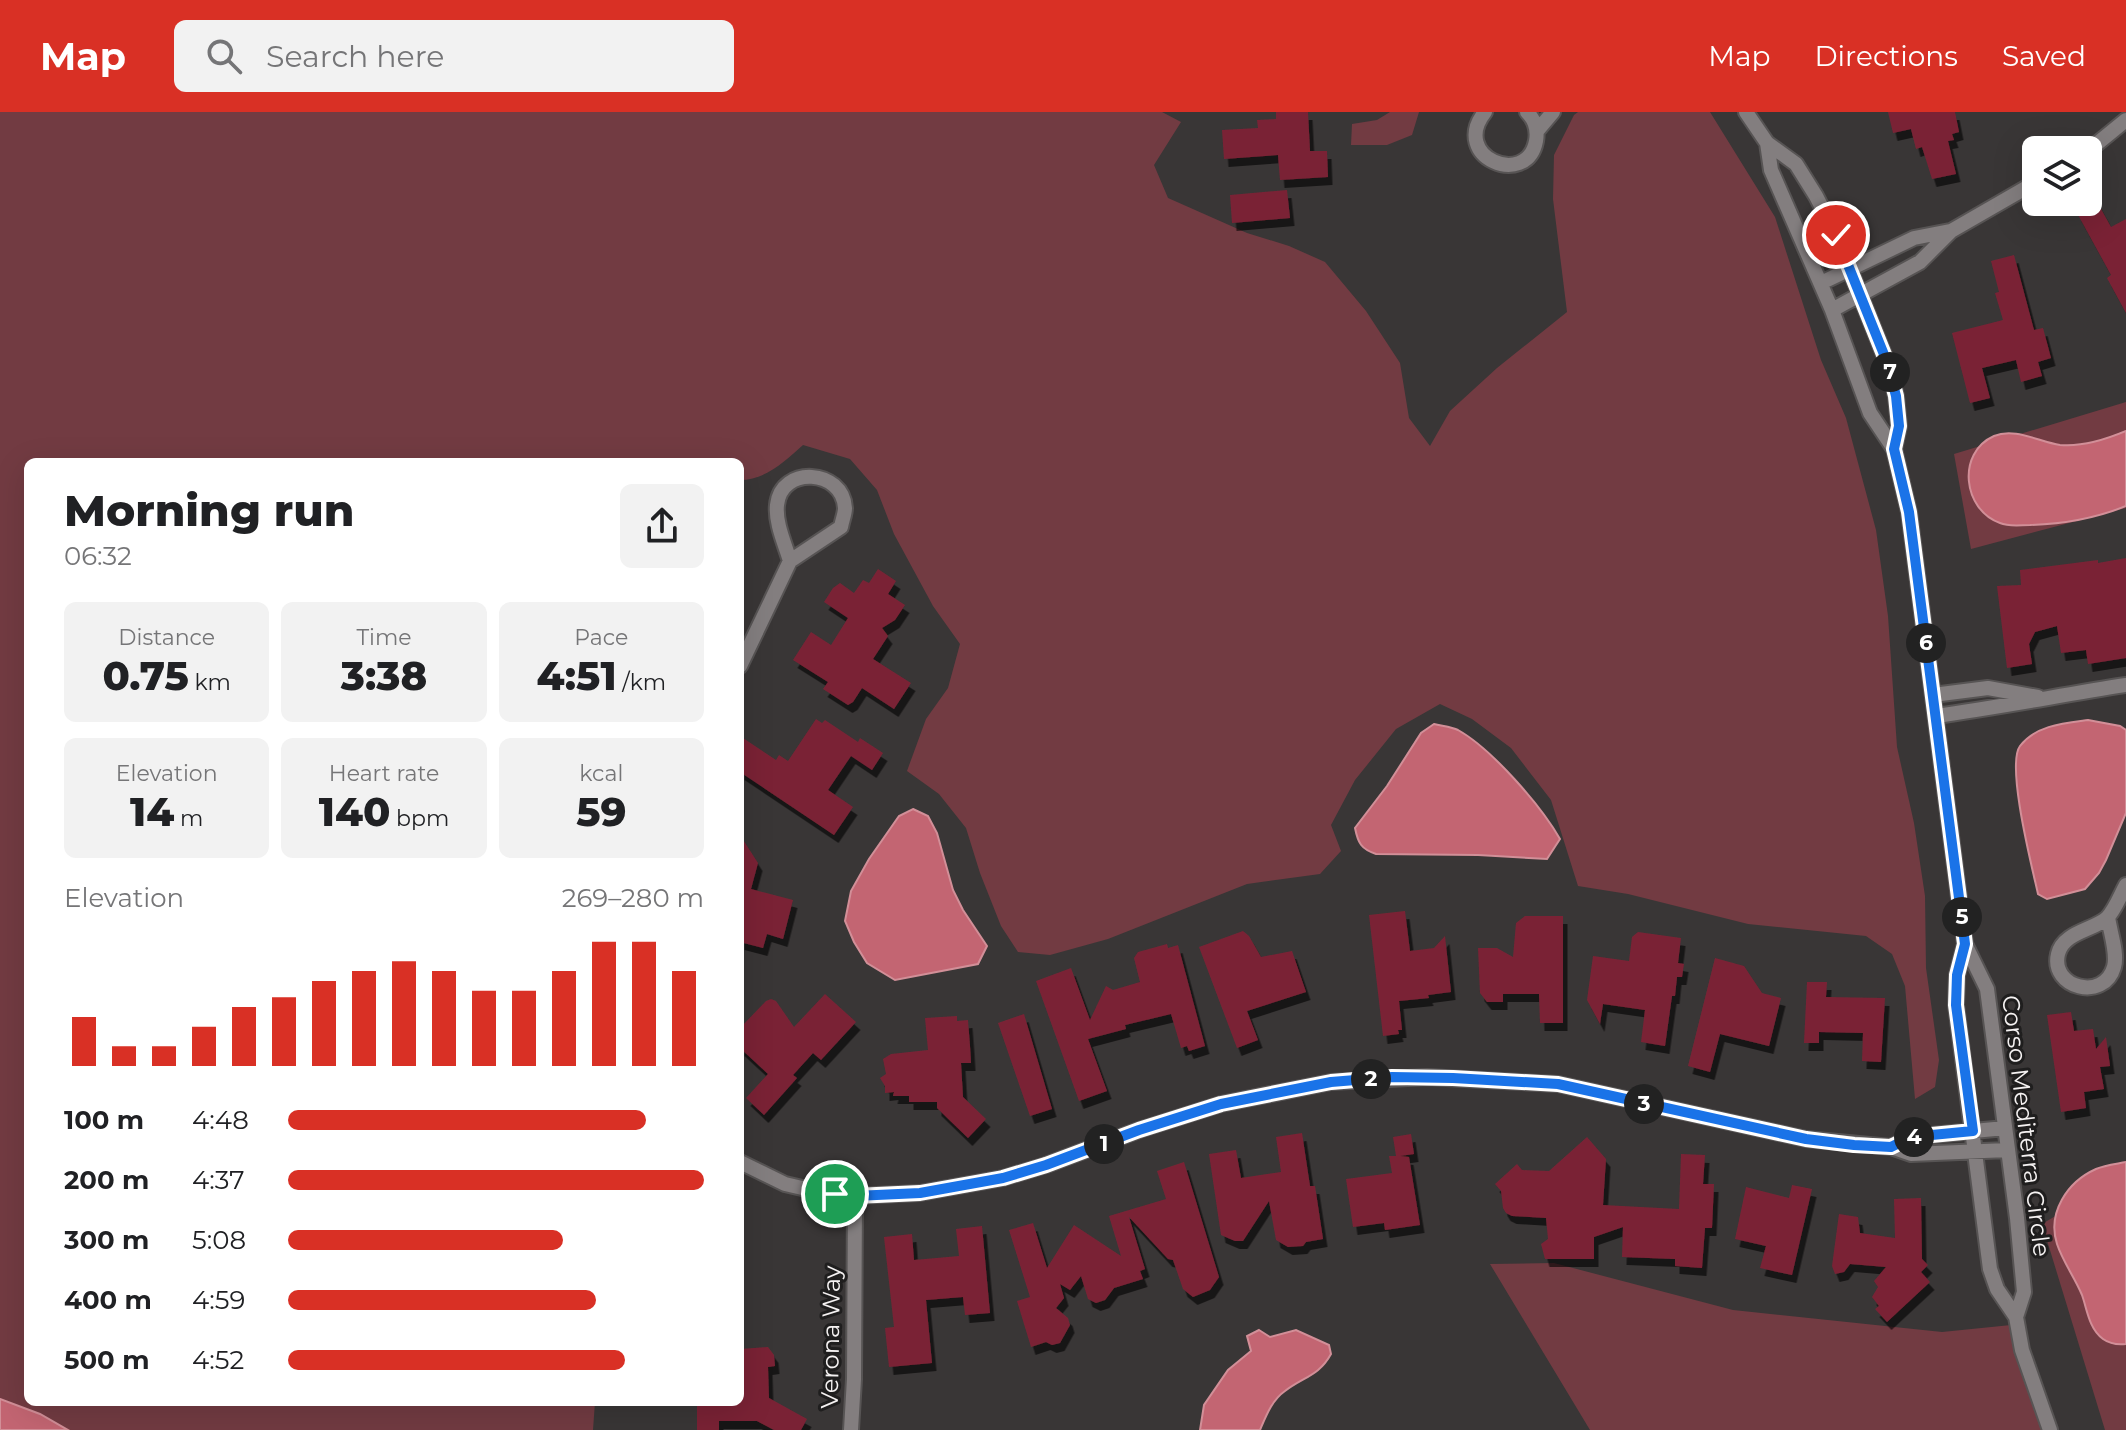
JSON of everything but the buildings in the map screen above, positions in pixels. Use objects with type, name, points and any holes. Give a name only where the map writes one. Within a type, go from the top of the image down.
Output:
[{"type":"street","points":[[1485,112],[1479,119],[1476,140],[1481,153],[1499,165],[1520,162],[1535,148],[1537,131],[1527,112]]},
{"type":"street","points":[[1537,131],[1553,112]]},
{"type":"street","name":"Corso Mediterra Circle","points":[[1746,112],[1767,143],[1796,164],[1836,235],[1887,362],[1896,396],[1899,426],[1894,449]]},
{"type":"street","points":[[2102,140],[2126,120]]},
{"type":"street","name":"Corso Mediterra Circle","points":[[1767,143],[1771,170],[1821,283],[1870,413],[1894,449],[1909,512],[1965,944],[1987,989],[2024,1292],[2016,1317]]},
{"type":"street","points":[[1832,310],[1920,262],[1951,231],[2022,190]]},
{"type":"street","points":[[1821,283],[1914,238],[1951,231]]},
{"type":"street","points":[[744,658],[790,561],[841,527],[845,510],[842,494],[832,483],[816,476],[801,477],[791,482],[782,490],[777,503],[790,561]]},
{"type":"street","points":[[1936,716],[2126,685]]},
{"type":"street","points":[[1933,695],[1988,688],[2042,698]]},
{"type":"street","points":[[2108,917],[2114,969],[2109,977],[2093,988],[2070,983],[2062,975],[2058,963],[2058,952],[2063,943],[2108,917],[2126,885]]},
{"type":"street","name":"Corso Mediterra Circle","points":[[1965,944],[1957,975],[1956,1005],[1990,1269],[1997,1289],[2016,1317],[2022,1350],[2050,1430]]},
{"type":"street","points":[[744,1164],[785,1184],[815,1191],[855,1196],[920,1193],[1003,1178],[1221,1104],[1331,1082],[1392,1077],[1558,1084],[1806,1139],[1891,1147],[1911,1154],[2008,1150]]},
{"type":"street","points":[[1891,1147],[1911,1137],[2005,1128]]},
{"type":"street","name":"Verona Way","points":[[851,1430],[855,1196]]},
{"type":"shaded area","points":[[0,112],[1162,112],[1181,122],[1154,165],[1168,198],[1247,233],[1289,246],[1325,262],[1366,311],[1400,363],[1409,418],[1430,446],[1450,411],[1497,368],[1567,312],[1553,199],[1554,155],[1574,115],[1578,112],[1710,112],[1775,217],[1821,360],[1846,418],[1876,530],[1888,616],[1897,747],[1914,823],[1925,896],[1926,968],[1939,1060],[1935,1087],[1915,1099],[1905,986],[1892,954],[1866,936],[1748,924],[1628,894],[1578,886],[1551,800],[1511,748],[1472,719],[1440,704],[1396,729],[1355,780],[1331,825],[1341,851],[1320,874],[1247,884],[1108,939],[1050,955],[1018,952],[1001,926],[966,828],[939,794],[907,771],[926,719],[948,688],[960,644],[933,606],[894,534],[877,490],[850,459],[803,445],[767,473],[744,480],[744,458],[24,458],[24,1406],[595,1406],[593,1430],[0,1430]]},
{"type":"shaded area","points":[[1390,112],[1419,112],[1412,135],[1387,145],[1351,145],[1352,124],[1377,120]]},
{"type":"shaded area","points":[[2126,402],[2126,508],[1971,549],[1954,454]]},
{"type":"shaded area","points":[[2126,431],[2126,506],[2079,520],[2011,525],[1988,516],[1972,494],[1969,468],[1982,444],[1994,436],[2010,433],[2060,445],[2076,445]]},
{"type":"shaded area","points":[[2088,720],[2126,730],[2126,813],[2099,873],[2085,889],[2047,899],[2038,894],[2026,840],[2018,794],[2017,757],[2020,746],[2042,729]]},
{"type":"shaded area","points":[[1434,724],[1456,729],[1486,750],[1528,795],[1560,839],[1547,859],[1376,854],[1361,845],[1355,828],[1421,733]]},
{"type":"shaded area","points":[[913,809],[928,816],[937,833],[953,890],[987,946],[978,964],[895,980],[867,963],[845,921],[851,891],[869,859],[899,816]]},
{"type":"shaded area","points":[[2126,1162],[2126,1344],[2120,1344],[2103,1339],[2092,1324],[2082,1295],[2057,1244],[2055,1221],[2062,1200],[2076,1182],[2096,1169]]},
{"type":"shaded area","points":[[2126,1174],[2126,1430],[2105,1430],[2042,1224]]},
{"type":"shaded area","points":[[1554,1263],[1733,1310],[1942,1332],[2021,1324],[2050,1430],[1590,1430],[1490,1264]]},
{"type":"shaded area","points":[[1259,1330],[1270,1337],[1296,1330],[1329,1345],[1331,1354],[1316,1372],[1276,1399],[1260,1430],[1200,1430],[1204,1405],[1228,1370],[1251,1351],[1247,1336]]},
{"type":"shaded area","points":[[0,1399],[40,1414],[68,1430],[0,1430]]},
{"type":"route","points":[[835,1194],[920,1193],[1003,1178],[1221,1104],[1331,1082],[1392,1077],[1558,1084],[1806,1139],[1854,1145],[1891,1147],[1911,1137],[1973,1131],[1956,1005],[1957,975],[1965,944],[1909,512],[1894,449],[1899,426],[1896,396],[1887,362],[1836,235]]}]
